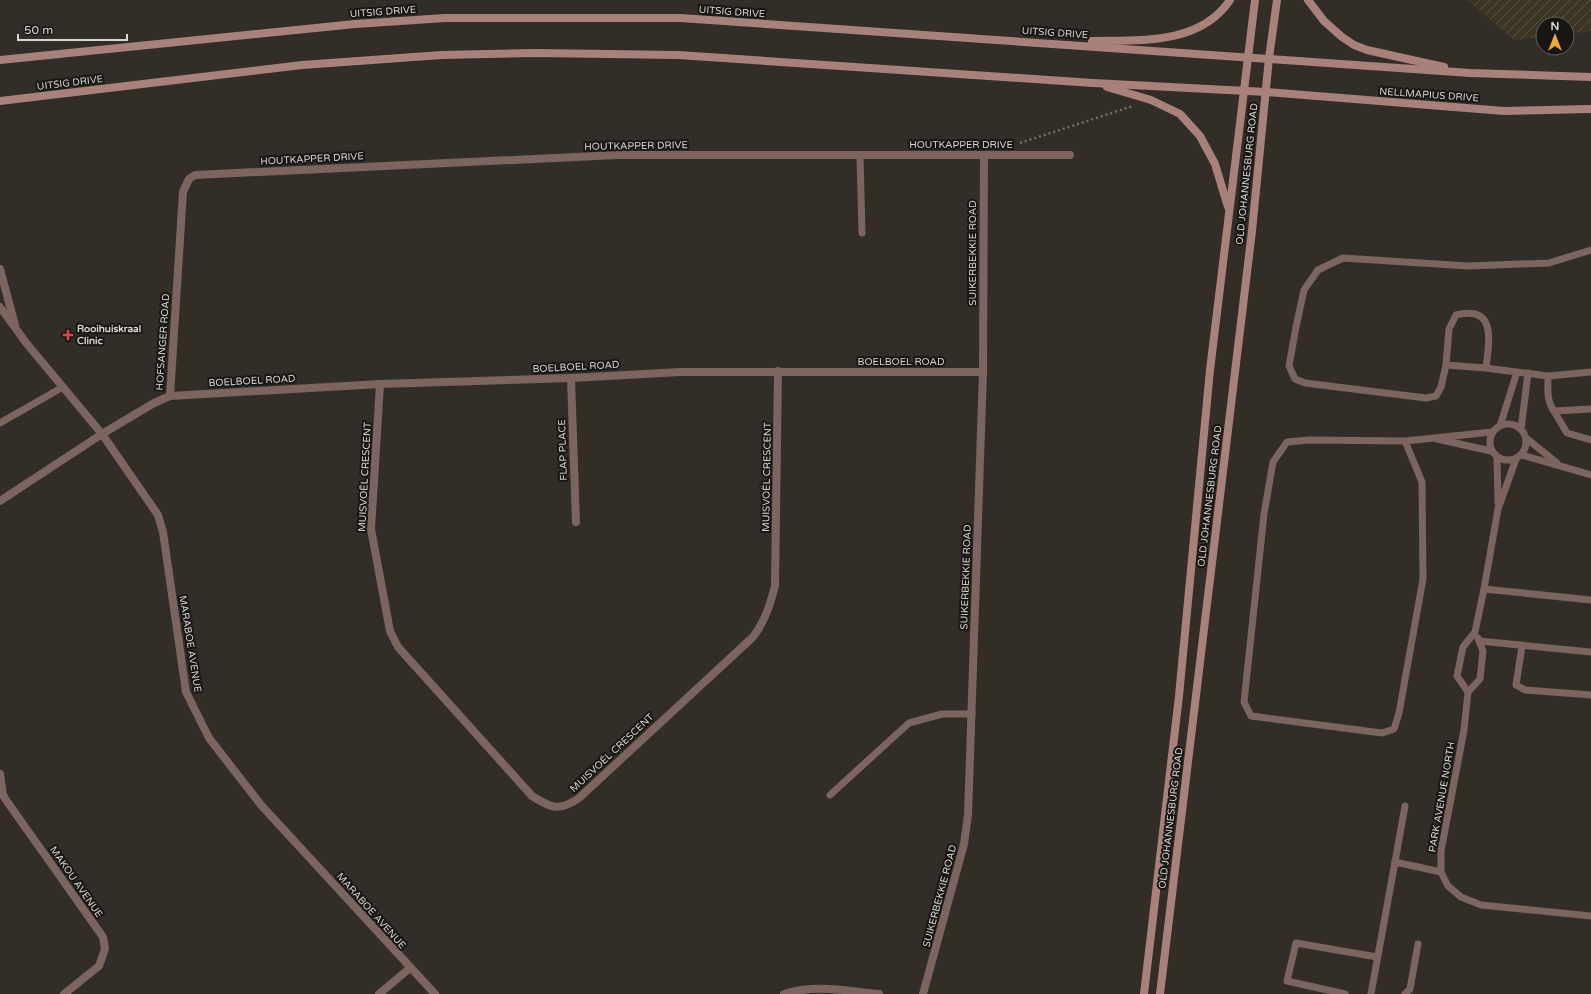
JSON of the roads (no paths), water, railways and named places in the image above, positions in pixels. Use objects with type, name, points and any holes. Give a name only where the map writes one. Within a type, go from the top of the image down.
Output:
[{"type":"main road","points":[[1047,43],[1161,39],[1182,34],[1206,24],[1225,8],[1230,0]]},
{"type":"main road","name":"OLD JOHANNESBURG ROAD","points":[[1144,994],[1179,696],[1210,370],[1255,0]]},
{"type":"main road","name":"OLD JOHANNESBURG ROAD","points":[[1160,994],[1252,230],[1269,58],[1277,0]]},
{"type":"main road","points":[[1308,0],[1324,21],[1342,37],[1354,45],[1367,50],[1470,73]]},
{"type":"main road","name":"UITSIG DRIVE","points":[[0,60],[355,24],[445,18],[680,18],[1269,58]]},
{"type":"main road","name":"UITSIG DRIVE","points":[[0,101],[302,65],[434,56],[537,52],[678,55],[1093,83],[1244,91]]},
{"type":"main road","points":[[1269,58],[1470,73],[1591,77]]},
{"type":"main road","points":[[1093,83],[1151,100],[1180,114],[1200,136],[1215,164],[1222,181],[1229,211]]},
{"type":"main road","name":"NELLMAPIUS DRIVE","points":[[1244,91],[1504,111],[1591,109]]},
{"type":"street","name":"HOUTKAPPER DRIVE","points":[[203,174],[618,155],[1070,155]]},
{"type":"street","name":"SUIKERBEKKIE ROAD","points":[[923,994],[964,844],[968,815],[983,372],[984,155]]},
{"type":"street","name":"HOFSANGER ROAD","points":[[0,501],[102,434],[154,403],[170,396],[183,192],[189,178],[195,175],[203,174]]},
{"type":"street","name":"MARABOE AVENUE","points":[[0,269],[16,327]]},
{"type":"street","name":"MARABOE AVENUE","points":[[0,307],[27,344],[102,434],[158,515],[161,524],[186,692],[209,738],[261,805],[435,994]]},
{"type":"street","name":"MUISVOËL CRESCENT","points":[[380,384],[371,529],[390,631],[394,641],[532,796],[549,806],[564,807],[579,798],[753,637],[760,628],[769,611],[775,586],[778,371]]},
{"type":"street","name":"BOELBOEL ROAD","points":[[170,396],[380,384],[571,378],[681,372],[983,372]]},
{"type":"street","name":"FLAP PLACE","points":[[571,378],[576,522]]},
{"type":"street","name":"MAKOU AVENUE","points":[[0,774],[3,795],[6,800],[103,937],[105,949],[99,966],[64,994]]},
{"type":"street","points":[[379,994],[410,968]]},
{"type":"street","points":[[784,994],[811,988],[838,992],[879,994]]},
{"type":"lane","points":[[860,155],[862,233]]},
{"type":"lane","points":[[1486,368],[1489,329],[1487,322],[1481,316],[1465,312],[1456,315],[1449,329],[1446,365],[1441,387],[1436,396],[1426,398],[1305,383],[1295,379],[1289,366],[1304,290],[1318,270],[1343,258],[1468,266],[1549,263],[1591,250]]},
{"type":"lane","points":[[1446,365],[1486,368],[1548,376],[1591,372]]},
{"type":"lane","points":[[1500,426],[1517,372]]},
{"type":"lane","points":[[1521,430],[1528,373]]},
{"type":"lane","points":[[1548,376],[1549,405],[1567,433],[1591,440]]},
{"type":"lane","points":[[0,423],[63,387]]},
{"type":"lane","points":[[1554,411],[1591,409]]},
{"type":"lane","points":[[1405,441],[1422,482],[1423,579],[1399,713],[1394,729],[1382,733],[1251,716],[1244,702],[1264,514],[1273,462],[1287,442],[1310,440],[1405,441],[1429,437],[1492,432],[1500,426],[1508,424],[1521,430],[1528,445],[1526,450],[1519,457],[1498,509]]},
{"type":"lane","points":[[1492,432],[1489,441],[1491,451],[1497,458],[1506,461],[1519,457],[1561,465],[1591,474]]},
{"type":"lane","points":[[1429,437],[1491,451]]},
{"type":"lane","points":[[1526,438],[1561,465]]},
{"type":"lane","points":[[1475,632],[1483,651],[1480,680],[1468,692],[1457,676],[1463,647],[1475,632],[1484,589],[1498,509],[1497,458]]},
{"type":"lane","points":[[1484,589],[1591,600]]},
{"type":"lane","points":[[1479,641],[1591,652]]},
{"type":"lane","points":[[1522,646],[1516,685],[1525,690],[1591,695]]},
{"type":"lane","name":"PARK AVENUE NORTH","points":[[1441,872],[1441,851],[1464,730],[1468,692]]},
{"type":"lane","points":[[830,795],[909,723],[942,714],[972,714]]},
{"type":"lane","points":[[1371,994],[1405,806]]},
{"type":"lane","points":[[1395,862],[1441,872],[1448,886],[1461,897],[1481,905],[1591,916]]},
{"type":"lane","points":[[1346,994],[1288,982],[1296,943],[1377,957]]},
{"type":"lane","points":[[1405,994],[1410,989],[1418,944]]},
{"type":"place","name":"Rooihuiskraal Clinic","points":[[68,335]]}]
